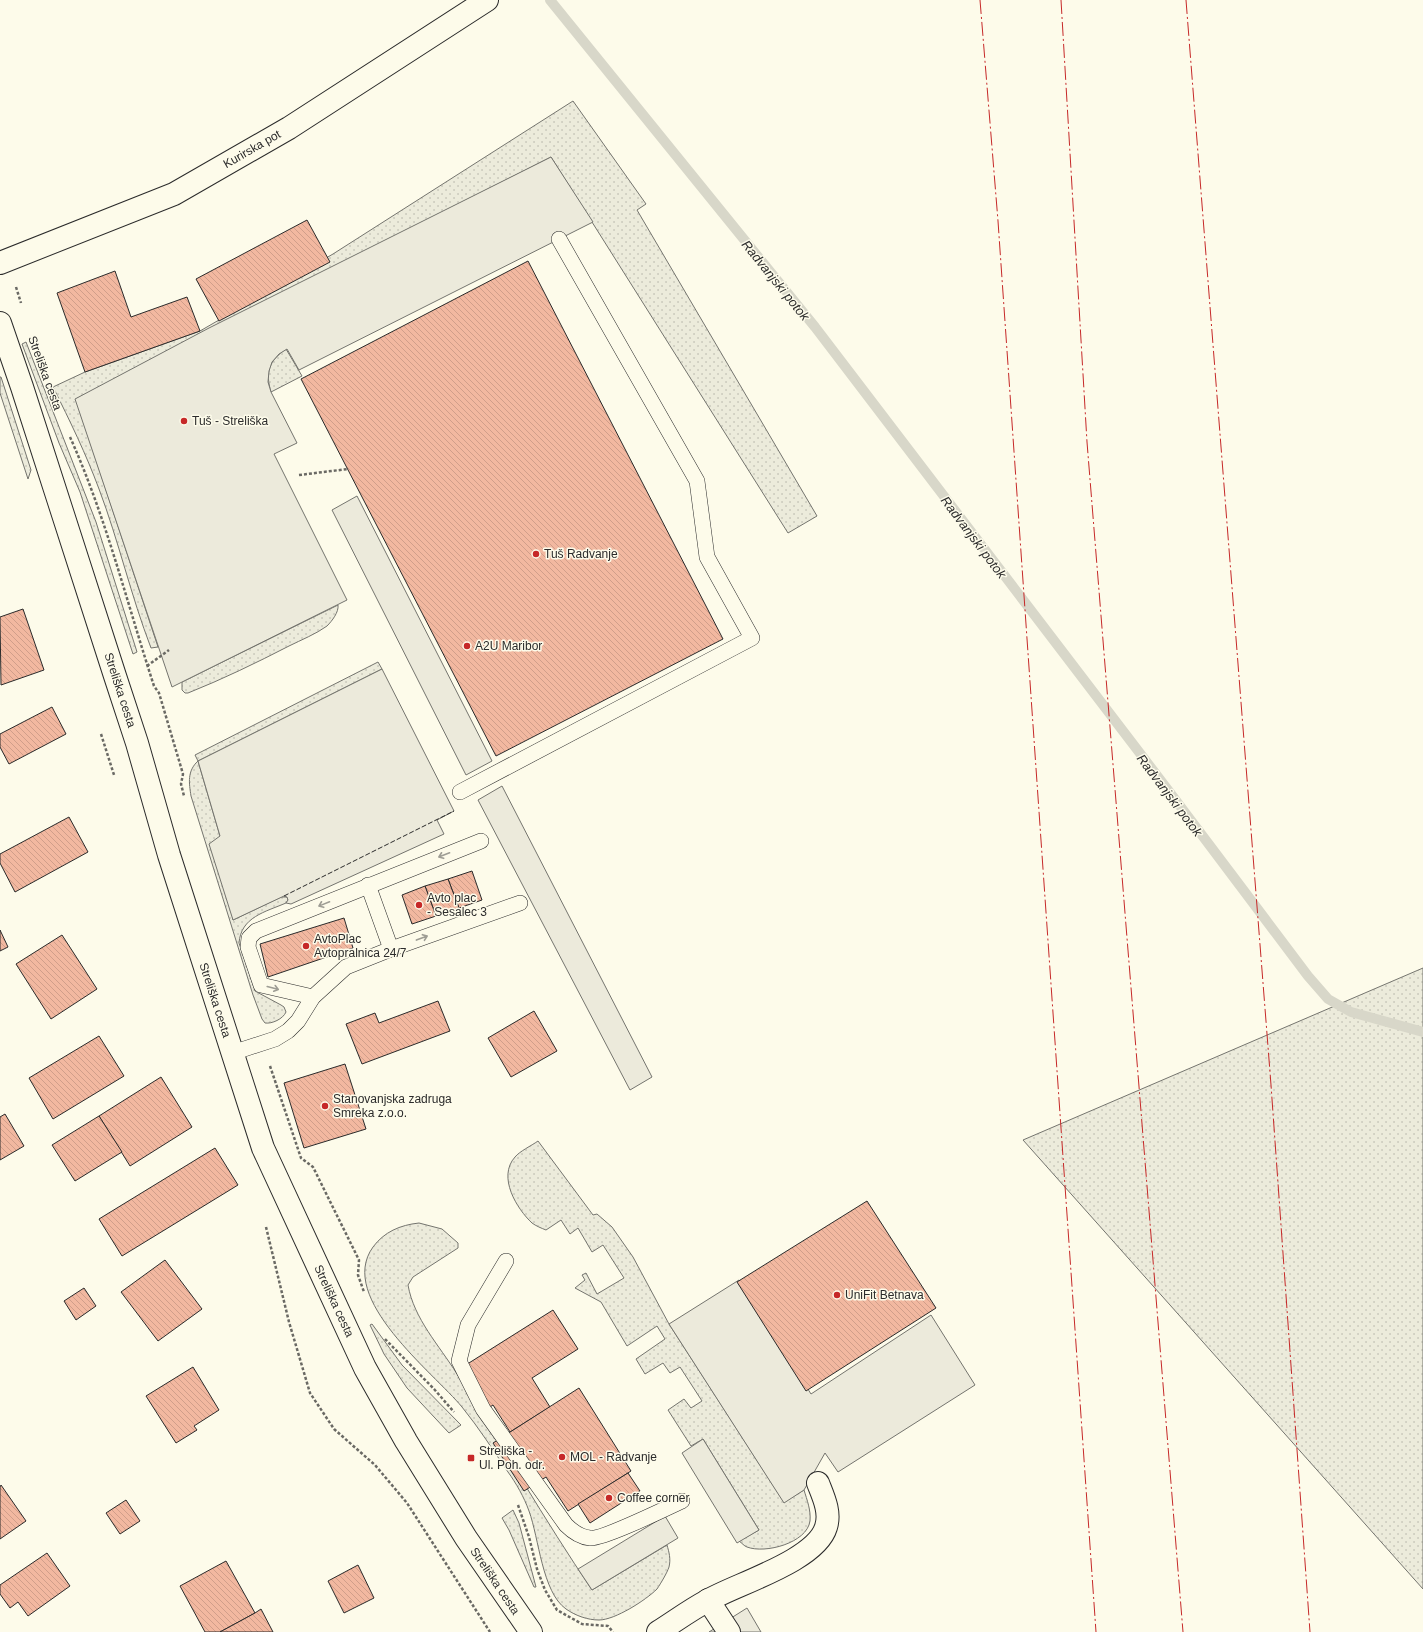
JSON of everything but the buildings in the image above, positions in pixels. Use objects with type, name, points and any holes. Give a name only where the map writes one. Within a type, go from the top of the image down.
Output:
[{"type":"street","name":"Kurirska pot","points":[[0,264],[174,194],[289,128],[487,0]]},
{"type":"street","name":"Streliška cesta","points":[[0,323],[138,742],[169,855],[263,1148],[365,1368],[406,1440],[466,1538],[531,1632]]},
{"type":"street","points":[[658,1632],[708,1600],[762,1577],[817,1544],[826,1526],[826,1503],[818,1482]]},
{"type":"street","points":[[708,1600],[729,1632]]},
{"type":"lane","points":[[460,792],[752,638],[707,557],[697,481],[559,239]]},
{"type":"lane","points":[[313,997],[261,985],[248,947],[249,938],[256,931],[480,841]]},
{"type":"lane","points":[[368,885],[391,949]]},
{"type":"lane","points":[[232,1053],[275,1039],[288,1031],[298,1021],[313,997],[346,967],[391,949],[520,903]]},
{"type":"lane","points":[[506,1261],[468,1325],[459,1360],[483,1409],[566,1525],[575,1534],[591,1539],[614,1531],[682,1501]]},
{"type":"path","points":[[16,289],[21,304]]},
{"type":"path","points":[[69,435],[79,456],[106,534],[154,686],[160,693],[184,774]]},
{"type":"path","points":[[300,475],[348,469]]},
{"type":"path","points":[[147,666],[169,650]]},
{"type":"path","points":[[272,1072],[301,1158],[313,1167],[359,1260],[358,1275],[366,1298]]},
{"type":"path","points":[[383,1337],[434,1389],[456,1414]]},
{"type":"path","points":[[515,1500],[519,1506],[529,1537],[544,1590],[557,1610],[582,1624],[608,1626],[613,1632]]},
{"type":"shaded area","points":[[573,101],[646,204],[637,210],[817,516],[788,533],[551,157],[76,399],[158,647],[151,648],[99,489],[78,438],[53,387],[85,372],[200,331],[333,254]]},
{"type":"shaded area","name":"Tuš - Streliška","points":[[551,157],[593,222],[299,370],[287,349],[279,354],[272,362],[268,382],[271,392],[297,443],[274,454],[347,600],[172,687],[75,399],[209,328]]},
{"type":"shaded area","points":[[26,342],[96,522],[137,652],[133,654],[80,492],[59,443],[22,344]]},
{"type":"shaded area","points":[[286,349],[302,376],[271,392],[268,379],[270,368],[280,353]]},
{"type":"shaded area","points":[[0,377],[31,470],[28,479],[0,393]]},
{"type":"shaded area","points":[[357,496],[492,761],[466,775],[332,510]]},
{"type":"shaded area","points":[[338,605],[333,619],[327,626],[318,632],[252,665],[201,688],[188,693],[185,693],[182,690],[182,682]]},
{"type":"shaded area","points":[[378,662],[382,669],[198,761],[195,755]]},
{"type":"shaded area","points":[[382,669],[454,811],[437,820],[444,834],[291,904],[286,903],[288,900],[287,897],[284,896],[233,920],[209,844],[220,836],[198,761]]},
{"type":"shaded area","points":[[198,761],[220,836],[233,920],[281,897],[287,897],[288,900],[286,903],[262,913],[249,921],[244,927],[239,943],[255,991],[284,1007],[286,1012],[285,1015],[274,1022],[265,1023],[253,995],[191,796],[189,782],[190,773]]},
{"type":"shaded area","points":[[502,786],[652,1077],[630,1090],[478,800]]},
{"type":"shaded area","points":[[1423,968],[1423,1589],[1023,1140]]},
{"type":"shaded area","points":[[538,1141],[593,1215],[597,1214],[612,1227],[633,1257],[669,1324],[784,1502],[804,1490],[809,1509],[810,1521],[807,1529],[793,1541],[774,1548],[755,1549],[745,1546],[739,1541],[759,1530],[703,1439],[691,1446],[668,1410],[684,1399],[691,1408],[702,1401],[680,1367],[670,1373],[663,1363],[645,1374],[636,1359],[665,1339],[657,1326],[627,1346],[601,1302],[575,1288],[585,1280],[582,1275],[586,1273],[597,1294],[624,1278],[603,1245],[592,1252],[578,1228],[570,1234],[561,1220],[546,1230],[532,1223],[520,1210],[511,1192],[509,1183],[508,1174],[510,1165],[517,1155]]},
{"type":"shaded area","points":[[419,1223],[442,1229],[458,1243],[458,1248],[413,1277],[408,1285],[411,1297],[421,1320],[457,1374],[592,1590],[667,1545],[670,1556],[670,1564],[662,1581],[657,1589],[630,1609],[613,1617],[595,1620],[574,1614],[558,1601],[546,1578],[529,1511],[514,1481],[462,1407],[412,1355],[393,1333],[378,1311],[367,1289],[365,1267],[373,1247],[387,1233],[405,1225]]},
{"type":"shaded area","points":[[739,1280],[811,1394],[931,1315],[975,1385],[838,1472],[825,1453],[804,1490],[784,1503],[669,1324]]},
{"type":"shaded area","points":[[372,1324],[402,1365],[461,1425],[449,1433],[407,1388],[384,1354],[370,1325]]},
{"type":"shaded area","points":[[703,1439],[759,1530],[737,1543],[682,1453]]},
{"type":"shaded area","points":[[513,1510],[519,1523],[536,1587],[534,1587],[509,1530],[502,1518]]},
{"type":"shaded area","points":[[665,1516],[678,1538],[592,1590],[578,1569]]},
{"type":"shaded area","points":[[747,1608],[761,1632],[709,1632]]},
{"type":"waterway","name":"Radvanjski potok","points":[[550,0],[815,327],[1308,976],[1328,999],[1351,1012],[1423,1032]]},
{"type":"fence","points":[[284,896],[454,811]]},
{"type":"power","points":[[980,0],[998,221],[1096,1632]]},
{"type":"power","points":[[1061,0],[1087,442],[1183,1632]]},
{"type":"power","points":[[1186,0],[1271,1085],[1310,1632]]},
{"type":"place","name":"Tuš - Streliška","points":[[184,421]]},
{"type":"place","name":"Tuš Radvanje","points":[[536,554]]},
{"type":"place","name":"A2U Maribor","points":[[467,646]]},
{"type":"place","name":"Avto plac - Sesalec 3","points":[[419,905]]},
{"type":"place","name":"AvtoPlac Avtopralnica 24/7","points":[[306,946]]},
{"type":"place","name":"Stanovanjska zadruga Smreka z.o.o.","points":[[325,1106]]},
{"type":"place","name":"UniFit Betnava","points":[[837,1295]]},
{"type":"place","name":"MOL - Radvanje","points":[[562,1457]]},
{"type":"place","name":"Streliška - Ul. Poh. odr.","points":[[471,1458]]},
{"type":"place","name":"Coffee corner","points":[[609,1498]]}]
